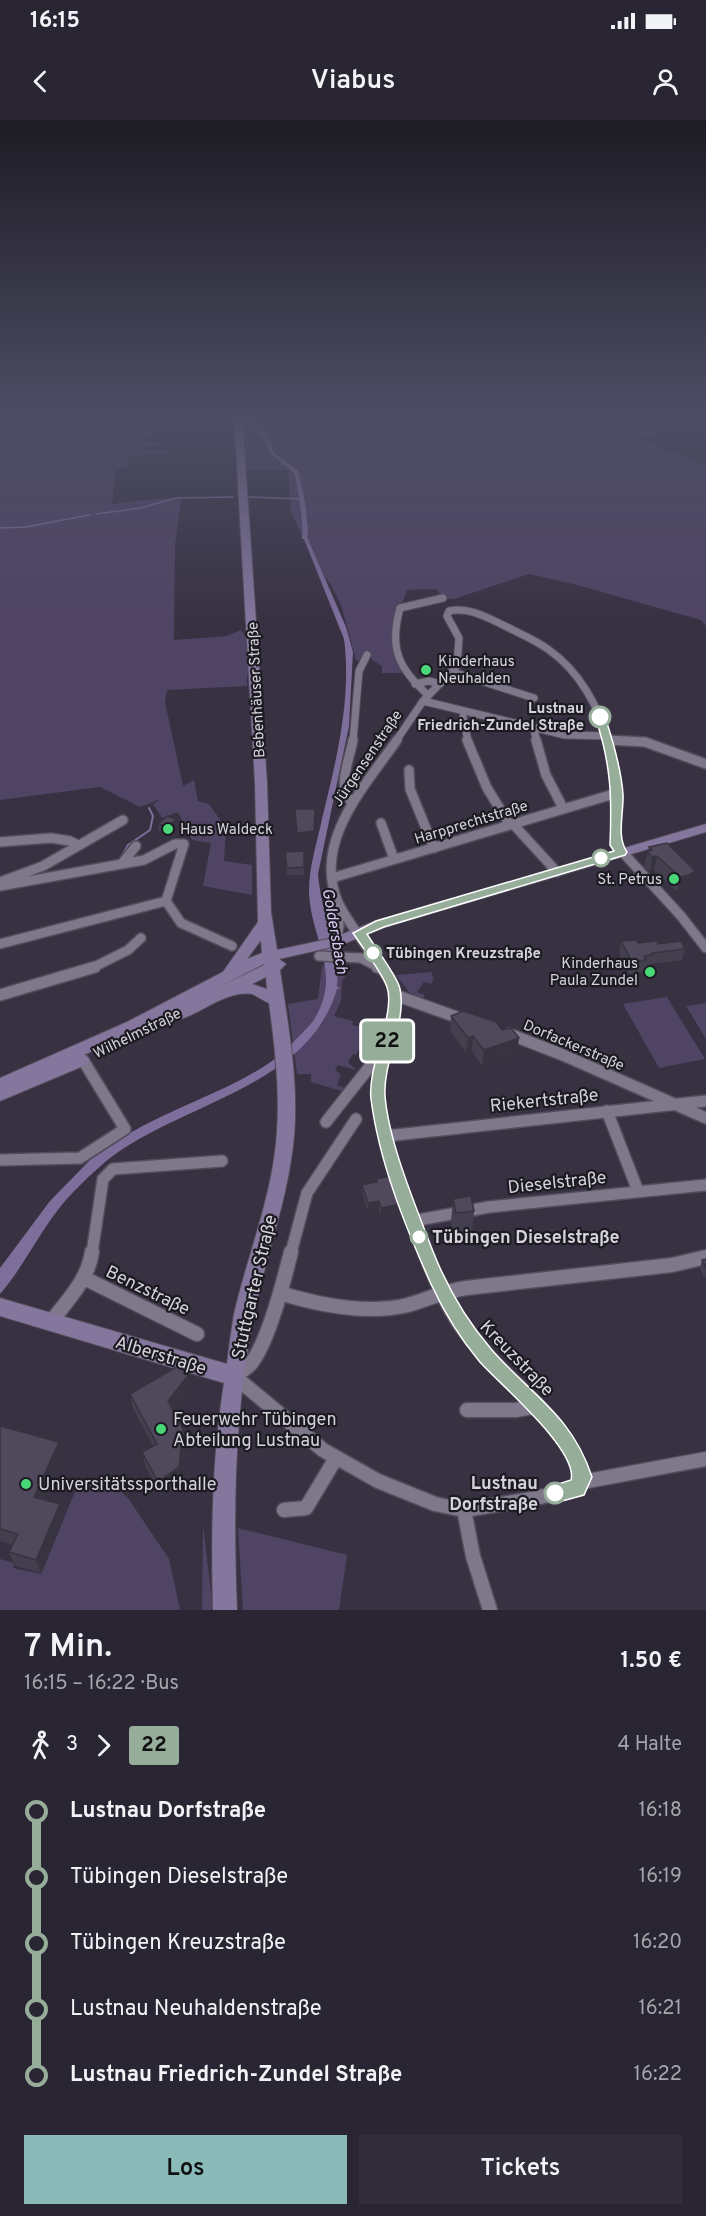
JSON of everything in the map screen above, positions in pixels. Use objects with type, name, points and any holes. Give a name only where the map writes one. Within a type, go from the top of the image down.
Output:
[{"type":"main road","name":"Bebenhäuser Straße","points":[[243,485],[260,748],[265,923],[271,961]]},
{"type":"main road","points":[[271,961],[339,949],[360,933],[380,924],[706,828]]},
{"type":"main road","points":[[229,974],[265,923]]},
{"type":"main road","name":"Wilhelmstraße","points":[[0,1085],[133,1026],[229,974],[271,961]]},
{"type":"main road","name":"Wilhelmstraße","points":[[0,1095],[83,1060],[220,992],[271,961]]},
{"type":"main road","name":"Stuttgarter Straße","points":[[225,1610],[222,1521],[228,1425],[234,1376],[244,1315],[273,1208],[286,1137],[285,1062],[271,961]]},
{"type":"main road","points":[[220,992],[249,988],[276,1000]]},
{"type":"main road","name":"Alberstraße","points":[[0,1307],[234,1376]]},
{"type":"street","points":[[400,608],[443,598]]},
{"type":"street","points":[[404,599],[400,608],[395,649],[404,672],[426,698],[564,735],[650,743],[706,764]]},
{"type":"street","points":[[534,698],[453,672],[457,666],[460,645],[457,632],[447,614],[459,609],[475,611],[538,642],[555,655],[573,674],[592,703],[607,738],[617,793],[616,843],[621,852],[671,904],[706,948]]},
{"type":"street","points":[[353,803],[347,799],[344,790],[355,730],[359,671],[367,656]]},
{"type":"street","name":"Jürgensenstraße","points":[[339,949],[338,902],[330,857],[333,844],[353,803],[426,698],[453,672]]},
{"type":"street","points":[[415,684],[429,681],[440,684]]},
{"type":"street","points":[[463,717],[464,731],[474,758],[497,805],[557,872]]},
{"type":"street","points":[[534,728],[546,775],[563,808]]},
{"type":"street","points":[[409,770],[410,789],[434,848]]},
{"type":"street","name":"Harpprechtstraße","points":[[332,878],[617,793]]},
{"type":"street","points":[[0,884],[43,866],[123,820]]},
{"type":"street","points":[[381,823],[393,859]]},
{"type":"street","points":[[0,842],[71,840],[76,844],[74,848]]},
{"type":"street","points":[[0,884],[144,860],[175,844],[184,844],[174,875],[171,894],[166,901],[0,944]]},
{"type":"street","points":[[123,862],[136,846]]},
{"type":"street","points":[[166,901],[183,924],[232,946]]},
{"type":"street","name":"Jürgensenstraße","points":[[338,902],[360,933]]},
{"type":"street","points":[[339,926],[360,933],[394,987],[395,995],[469,1021]]},
{"type":"street","points":[[0,995],[76,973],[129,951],[141,938]]},
{"type":"street","points":[[339,949],[384,971]]},
{"type":"street","name":"Kreuzstraße","points":[[395,995],[380,1073],[378,1096],[386,1136],[414,1221],[442,1292],[462,1325],[486,1356],[552,1420],[574,1456],[581,1471],[582,1482]]},
{"type":"street","name":"Dorfackerstraße","points":[[497,1030],[563,1055],[706,1118]]},
{"type":"street","name":"Kreuzstraße","points":[[326,1122],[371,1065],[376,1054],[385,1048]]},
{"type":"street","points":[[0,1160],[80,1158],[125,1129],[83,1060]]},
{"type":"street","name":"Riekertstraße","points":[[386,1136],[706,1101]]},
{"type":"street","points":[[607,1111],[638,1191]]},
{"type":"street","points":[[234,1376],[251,1364],[258,1353],[280,1293],[308,1193],[334,1149],[356,1119]]},
{"type":"street","name":"Benzstraße","points":[[50,1323],[84,1278],[93,1252],[103,1179],[113,1169],[222,1161]]},
{"type":"street","name":"Dieselstraße","points":[[414,1221],[489,1207],[706,1185]]},
{"type":"street","points":[[280,1293],[320,1305],[374,1308],[417,1302],[442,1292],[672,1265],[706,1257]]},
{"type":"street","name":"Benzstraße","points":[[84,1278],[109,1294],[168,1317],[196,1334]]},
{"type":"street","name":"Alberstraße","points":[[234,1376],[264,1399],[291,1425],[336,1458],[355,1469],[434,1503],[464,1510]]},
{"type":"street","points":[[468,1410],[516,1410],[538,1406]]},
{"type":"street","points":[[284,1510],[306,1508],[336,1458]]},
{"type":"street","points":[[490,1610],[473,1556],[464,1510],[532,1499],[578,1488],[582,1482],[706,1459]]},
{"type":"shaded area","points":[[0,485],[114,485],[112,504],[154,499],[181,499],[175,545],[174,640],[227,636],[241,630],[248,640],[250,672],[247,674],[247,686],[167,690],[165,702],[183,786],[194,780],[198,801],[209,804],[226,828],[224,861],[252,865],[252,895],[203,886],[211,843],[192,840],[178,812],[162,818],[153,804],[161,799],[140,807],[100,787],[0,800]]},
{"type":"shaded area","points":[[289,485],[706,485],[706,626],[701,620],[529,574],[454,599],[443,598],[436,589],[407,590],[398,614],[395,636],[405,673],[382,673],[382,666],[372,660],[371,656],[365,655],[359,661],[356,660],[341,605],[330,583],[318,570],[291,512]]},
{"type":"shaded area","points":[[296,485],[301,485],[305,502],[307,537],[346,627],[353,652],[349,726],[318,874],[336,960],[337,987],[341,988],[337,989],[321,1023],[298,1050],[270,1072],[237,1091],[135,1141],[105,1162],[57,1211],[0,1294],[0,1268],[50,1201],[90,1160],[127,1135],[127,1131],[130,1133],[220,1090],[272,1061],[312,1023],[320,1008],[325,993],[325,965],[310,907],[309,882],[341,730],[346,662],[344,639],[304,539],[302,539]]},
{"type":"shaded area","points":[[345,962],[345,978],[342,980],[341,1001],[334,1016],[353,1021],[352,1025],[380,1031],[380,1034],[368,1031],[356,1055],[353,1054],[348,1062],[356,1070],[338,1065],[335,1070],[341,1075],[337,1085],[347,1089],[345,1092],[311,1082],[311,1074],[297,1074],[288,1004],[318,999],[322,967],[324,964]]},
{"type":"shaded area","points":[[432,972],[431,984],[424,982],[417,992],[425,995],[423,998],[410,993],[396,975]]},
{"type":"shaded area","points":[[667,997],[705,1059],[659,1068],[623,1004]]},
{"type":"shaded area","points":[[706,1003],[706,1039],[686,1006]]},
{"type":"shaded area","points":[[107,1480],[128,1498],[169,1559],[180,1610],[0,1610],[0,1559],[14,1563],[13,1568],[41,1574],[79,1486],[89,1482]]},
{"type":"shaded area","points":[[203,1525],[213,1610],[202,1610]]},
{"type":"shaded area","points":[[238,1528],[347,1555],[339,1610],[243,1610]]},
{"type":"building","points":[[295,809],[315,809],[314,831],[297,833]]},
{"type":"building","points":[[167,816],[176,819],[167,827],[158,824]]},
{"type":"building","points":[[667,843],[695,871],[680,877],[657,856],[652,857],[647,851],[652,850],[649,847]]},
{"type":"building","points":[[304,851],[304,867],[287,868],[285,852]]},
{"type":"building","points":[[636,940],[638,943],[657,941],[658,944],[681,941],[685,949],[652,953],[653,955],[644,956],[646,960],[632,962],[621,941]]},
{"type":"building","points":[[463,1011],[496,1022],[502,1030],[511,1028],[519,1038],[484,1050],[473,1036],[468,1038],[451,1016]]},
{"type":"building","points":[[392,1176],[401,1204],[381,1208],[379,1201],[368,1203],[362,1185]]},
{"type":"building","points":[[471,1196],[474,1211],[456,1213],[453,1199]]},
{"type":"building","name":"Feuerwehr Tübingen Abteilung Lustnau","points":[[178,1366],[189,1374],[168,1401],[183,1429],[179,1467],[158,1482],[142,1452],[157,1444],[130,1394]]},
{"type":"building","name":"Universitätssporthalle","points":[[0,1426],[59,1442],[34,1497],[60,1504],[36,1560],[9,1552],[18,1534],[0,1529]]},
{"type":"waterway","points":[[96,514],[141,508],[175,498],[233,497]]},
{"type":"waterway","points":[[248,497],[302,499]]},
{"type":"waterway","points":[[0,528],[26,527],[90,515]]},
{"type":"waterway","points":[[122,856],[128,845],[150,830],[153,816],[149,808]]},
{"type":"bus line","name":"22","points":[[555,1493],[578,1488],[582,1482],[578,1463],[552,1420],[486,1356],[472,1340],[451,1308],[425,1251],[401,1186],[384,1127],[378,1096],[380,1073],[394,1009],[394,987],[360,933],[380,924],[621,852],[616,845],[615,780],[608,740],[600,717]]},
{"type":"place","name":"Kinderhaus Neuhalden","points":[[426,670]]},
{"type":"place","name":"Lustnau Friedrich-Zundel Straße","points":[[600,717]]},
{"type":"place","name":"Haus Waldeck","points":[[168,829]]},
{"type":"place","name":"St. Petrus","points":[[674,879]]},
{"type":"place","name":"Tübingen Kreuzstraße","points":[[373,953]]},
{"type":"place","name":"Kinderhaus Paula Zundel","points":[[650,972]]},
{"type":"place","name":"Tübingen Dieselstraße","points":[[419,1237]]},
{"type":"place","name":"Feuerwehr Tübingen Abteilung Lustnau","points":[[161,1429]]},
{"type":"place","name":"Universitätssporthalle","points":[[26,1484]]},
{"type":"place","name":"Lustnau Dorfstraße","points":[[555,1493]]},
{"type":"water label","name":"Goldersbach","points":[[336,931]]}]
